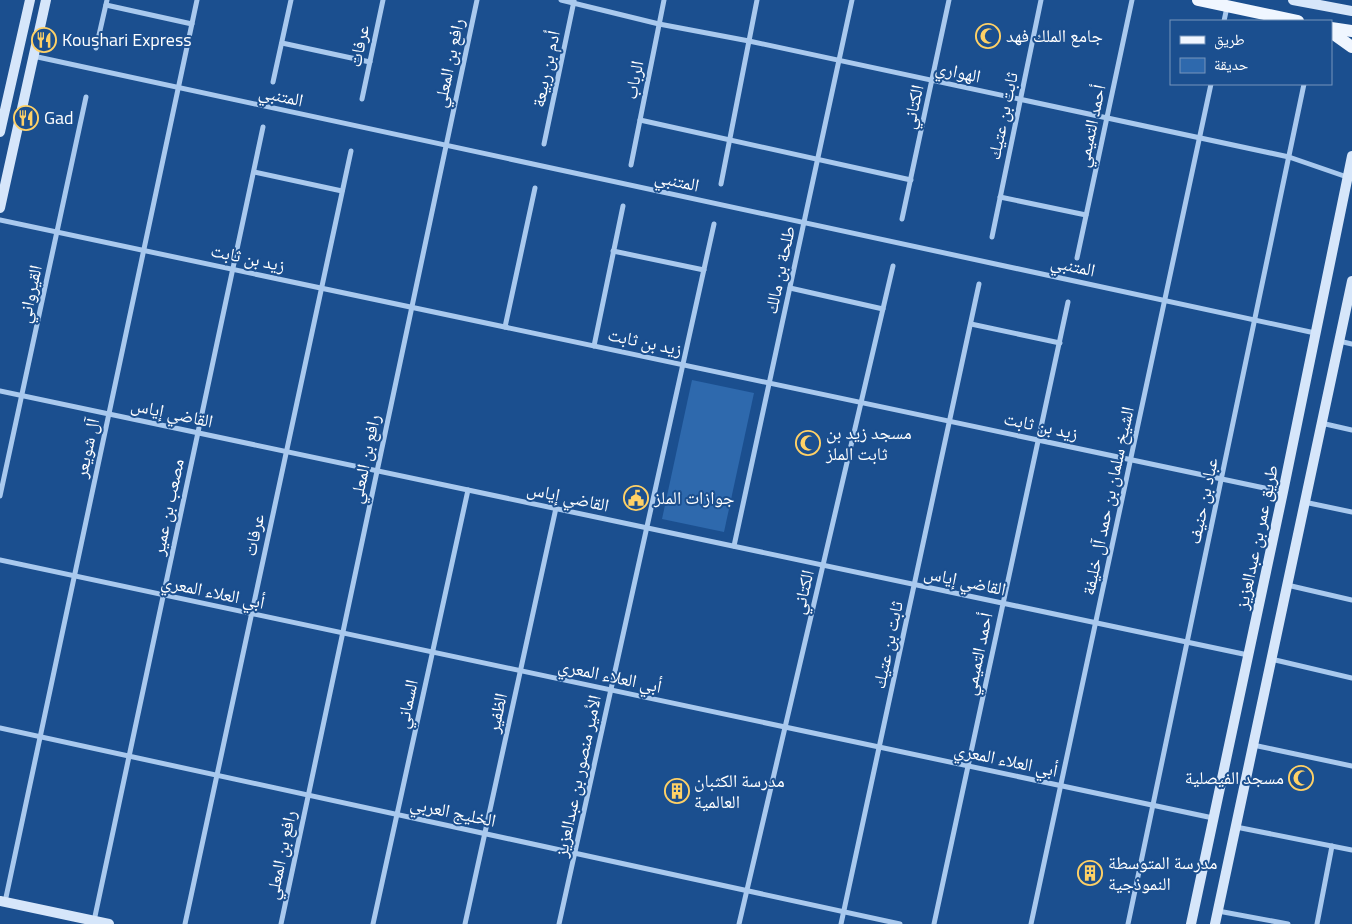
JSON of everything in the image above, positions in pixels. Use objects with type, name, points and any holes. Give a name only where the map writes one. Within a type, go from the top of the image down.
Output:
[{"type":"main road","points":[[0,132],[2,114],[30,0]]},
{"type":"main road","points":[[0,208],[46,0]]},
{"type":"main road","points":[[1198,0],[1293,20]]},
{"type":"main road","points":[[1293,0],[1352,11]]},
{"type":"main road","points":[[1332,28],[1352,31]]},
{"type":"main road","points":[[1332,33],[1352,47]]},
{"type":"main road","name":"طريق عمر بن عبدالعزيز","points":[[1191,924],[1352,156]]},
{"type":"main road","points":[[1215,924],[1352,281]]},
{"type":"main road","points":[[2,902],[109,924]]},
{"type":"street","name":"آل شويعر","points":[[2,902],[40,736],[197,0]]},
{"type":"street","points":[[273,82],[291,0]]},
{"type":"street","name":"عرفات","points":[[362,99],[383,0]]},
{"type":"street","name":"رافع بن المعلي","points":[[281,924],[477,0]]},
{"type":"street","name":"الهواري","points":[[561,0],[574,1],[659,24],[749,41],[1289,157],[1347,177]]},
{"type":"street","name":"الرباب","points":[[631,165],[664,0]]},
{"type":"street","points":[[721,184],[757,0]]},
{"type":"street","name":"طلحة بن مالك","points":[[734,546],[852,0]]},
{"type":"street","name":"الكتاني","points":[[902,219],[949,0]]},
{"type":"street","name":"ثابت بن عتيك","points":[[992,237],[1041,0]]},
{"type":"street","name":"أحمد التميمي","points":[[1077,258],[1132,0]]},
{"type":"street","name":"أدم بن ربيعة","points":[[544,144],[574,1]]},
{"type":"street","points":[[96,48],[106,3],[192,24]]},
{"type":"street","points":[[1224,20],[1227,6]]},
{"type":"street","points":[[282,43],[370,62]]},
{"type":"street","name":"المتنبي","points":[[33,56],[1315,333]]},
{"type":"street","name":"الشيخ سلمان بن حمد آل خليفة","points":[[1031,924],[1211,85]]},
{"type":"street","name":"عباد بن حنيف","points":[[1128,924],[1304,85]]},
{"type":"street","name":"القيرواني","points":[[0,496],[86,97]]},
{"type":"street","points":[[640,120],[911,180]]},
{"type":"street","name":"مصعب بن عمير","points":[[94,921],[263,128]]},
{"type":"street","name":"عرفات","points":[[185,924],[350,151]]},
{"type":"street","points":[[254,172],[342,191]]},
{"type":"street","points":[[505,327],[535,188]]},
{"type":"street","points":[[1000,197],[1086,215]]},
{"type":"street","points":[[594,346],[623,206]]},
{"type":"street","name":"زيد بن ثابت","points":[[0,220],[1283,492]]},
{"type":"street","name":"الأمير منصور بن عبدالعزيز","points":[[559,924],[714,224]]},
{"type":"street","points":[[614,251],[704,270]]},
{"type":"street","name":"الكتاني","points":[[739,924],[893,266]]},
{"type":"street","name":"ثابت بن عتيك","points":[[842,924],[979,284]]},
{"type":"street","points":[[790,288],[883,309]]},
{"type":"street","name":"أحمد التميمي","points":[[934,924],[1068,302]]},
{"type":"street","points":[[971,324],[1060,343]]},
{"type":"street","points":[[1339,342],[1352,344]]},
{"type":"street","name":"القاضي إياس","points":[[0,391],[1248,654]]},
{"type":"street","points":[[1322,424],[1352,430]]},
{"type":"street","name":"السماني","points":[[373,924],[468,490]]},
{"type":"street","points":[[1304,502],[1352,512]]},
{"type":"street","name":"الظفير","points":[[466,924],[556,508]]},
{"type":"street","name":"أبي العلاء المعري","points":[[0,560],[1213,818]]},
{"type":"street","points":[[1287,585],[1352,600]]},
{"type":"street","points":[[1271,659],[1352,678]]},
{"type":"street","name":"الخليج العربي","points":[[0,728],[900,924]]},
{"type":"street","points":[[1253,745],[1352,766]]},
{"type":"street","points":[[1235,827],[1352,850]]},
{"type":"street","points":[[1317,924],[1332,846]]},
{"type":"street","points":[[1218,911],[1288,924]]},
{"type":"green space","points":[[692,380],[754,393],[724,532],[662,519]]},
{"type":"place","name":"جامع الملك فهد","points":[[988,36]]},
{"type":"place","name":"Koushari Express","points":[[44,40]]},
{"type":"place","name":"Gad","points":[[26,118]]},
{"type":"place","name":"مسجد زيد بن ثابت الملز","points":[[808,443]]},
{"type":"place","name":"جوازات الملز","points":[[636,498]]},
{"type":"place","name":"مسجد الفيصلية","points":[[1301,778]]},
{"type":"place","name":"مدرسة الكثبان العالمية","points":[[677,791]]},
{"type":"place","name":"مدرسة المتوسطة النموذجية","points":[[1090,873]]}]
